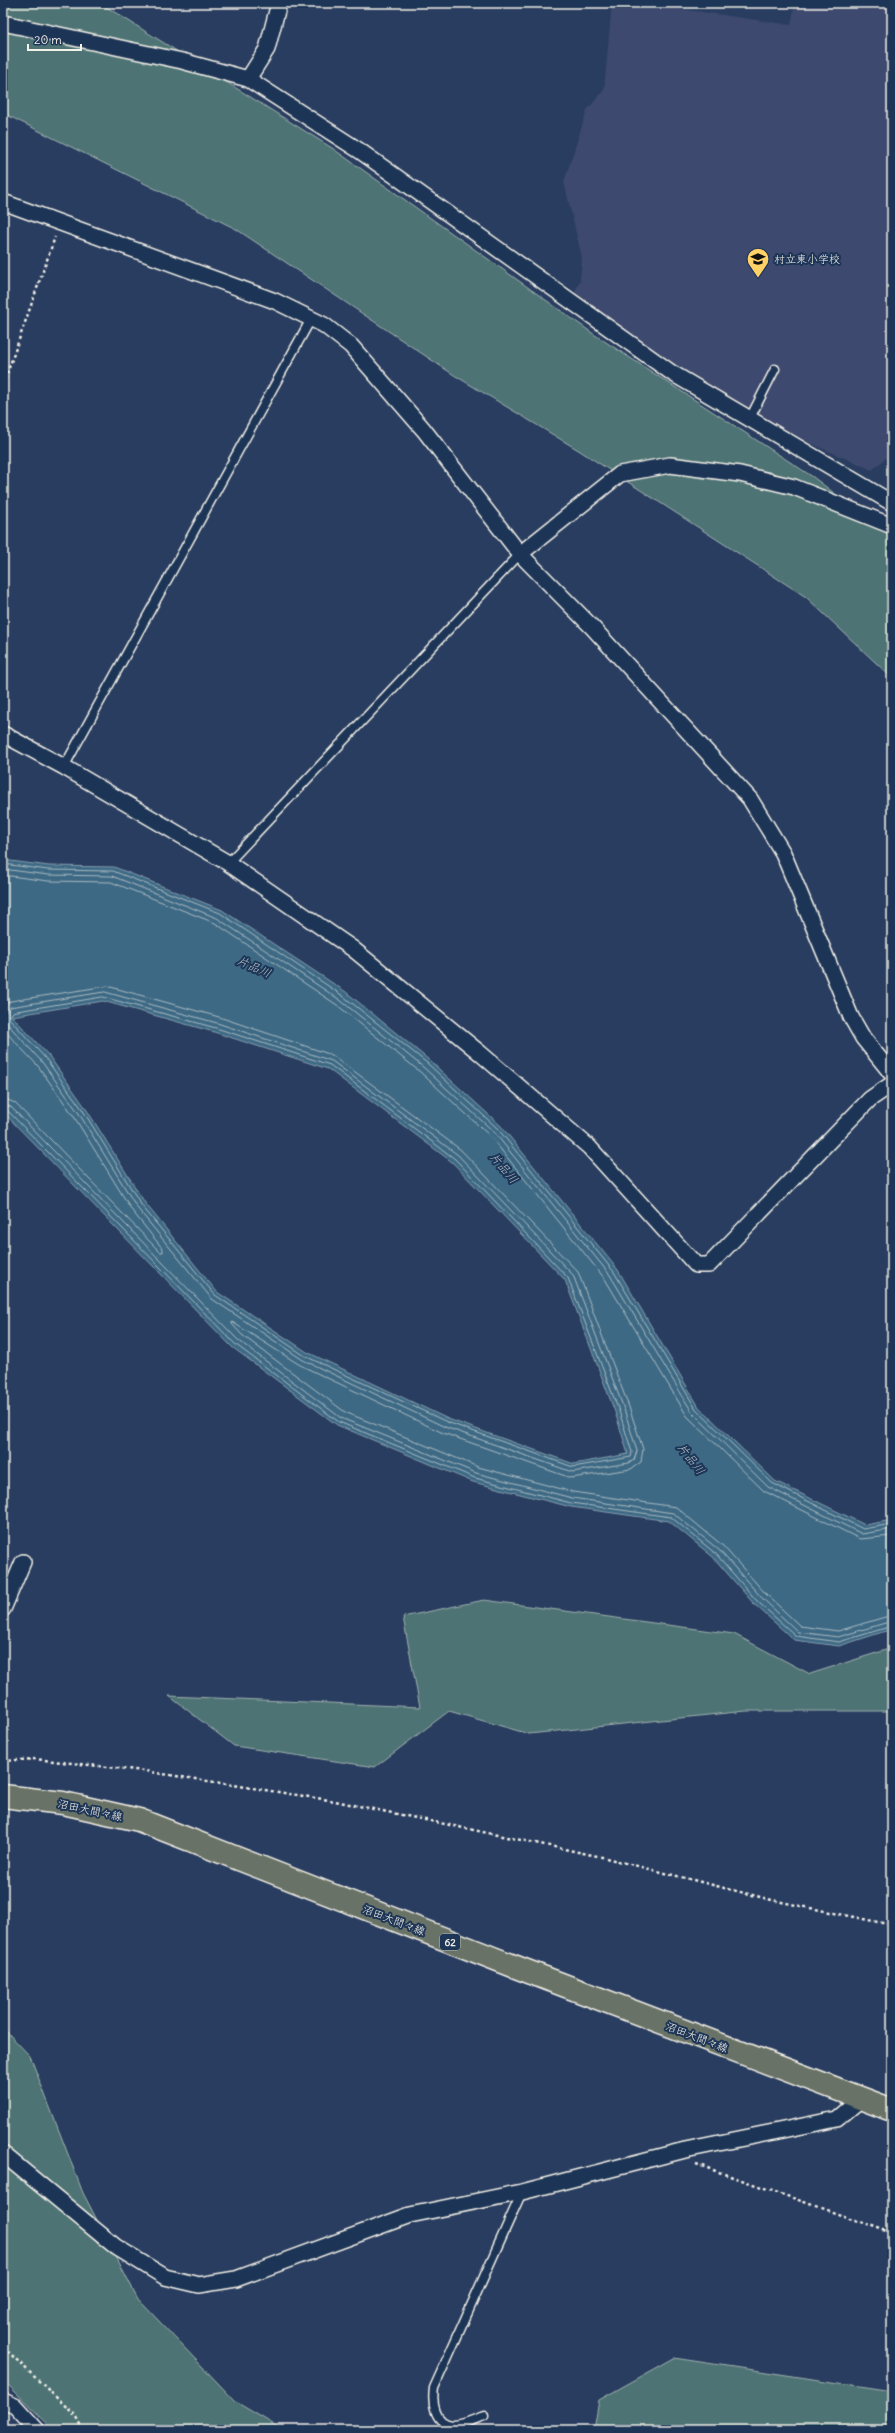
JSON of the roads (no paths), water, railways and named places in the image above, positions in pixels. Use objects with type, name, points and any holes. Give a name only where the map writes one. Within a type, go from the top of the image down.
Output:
[{"type":"main road","name":"沼田大間々線","points":[[3,1796],[63,1803],[139,1820],[861,2100],[892,2110]]},
{"type":"street","points":[[248,80],[267,49],[279,3]]},
{"type":"street","points":[[3,23],[182,61],[248,80],[360,151],[672,373],[749,420],[892,503]]},
{"type":"street","points":[[3,202],[275,301],[324,325],[351,346],[424,430],[520,554],[592,627],[750,799],[783,852],[851,1017],[863,1038],[892,1074]]},
{"type":"street","points":[[520,554],[620,474],[670,465],[740,474],[794,487],[892,526]]},
{"type":"street","points":[[3,734],[64,767],[228,863],[353,949],[480,1052],[589,1148],[696,1265],[709,1265],[870,1100],[892,1084]]},
{"type":"street","points":[[3,1609],[23,1562]]},
{"type":"street","points":[[3,2154],[116,2247],[165,2277],[199,2285],[236,2279],[410,2216],[522,2192],[686,2150],[837,2119],[861,2100]]},
{"type":"street","points":[[4,2403],[15,2406],[37,2430]]},
{"type":"lane","points":[[64,767],[311,319]]},
{"type":"lane","points":[[749,420],[775,369]]},
{"type":"lane","points":[[228,863],[520,554]]},
{"type":"lane","points":[[484,2416],[453,2425],[442,2420],[435,2412],[433,2394],[522,2192]]},
{"type":"water","name":"片品川","points":[[3,860],[49,866],[114,867],[222,910],[346,992],[429,1060],[501,1126],[618,1270],[699,1407],[775,1481],[865,1525],[892,1520],[892,1629],[839,1646],[794,1640],[754,1604],[713,1557],[669,1521],[571,1507],[473,1482],[337,1425],[232,1347],[3,1112]],"holes":[[[103,1001],[214,1032],[328,1069],[452,1162],[565,1280],[615,1412],[628,1454],[574,1464],[448,1419],[307,1352],[217,1292],[145,1203],[85,1107],[49,1056],[12,1016]]]},
{"type":"place","name":"村立東小学校","points":[[758,278]]}]
